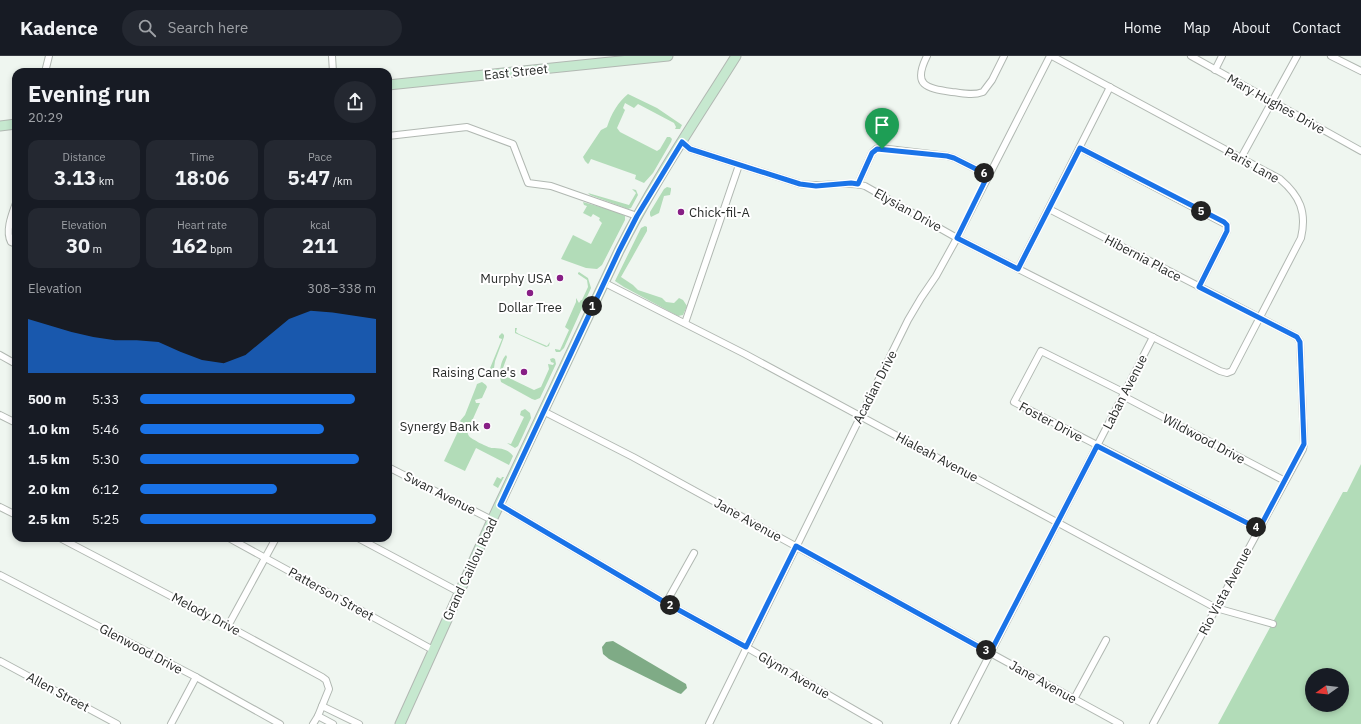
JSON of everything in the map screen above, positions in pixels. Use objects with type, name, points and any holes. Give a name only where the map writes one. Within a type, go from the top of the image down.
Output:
[{"type":"main road","name":"East Street","points":[[392,85],[668,56]]},
{"type":"main road","name":"Grand Caillou Road","points":[[400,724],[492,520],[603,282],[637,216],[736,56]]},
{"type":"main road","points":[[0,126],[12,124]]},
{"type":"street","points":[[46,68],[49,56]]},
{"type":"street","points":[[332,56],[334,68]]},
{"type":"street","points":[[927,56],[920,72],[924,84],[932,89],[972,94],[983,92],[992,80],[1004,56]]},
{"type":"street","name":"Paris Lane","points":[[1051,56],[1280,179],[1297,197],[1301,206],[1304,220],[1298,246],[1234,368],[1229,373]]},
{"type":"street","name":"Acadian Drive","points":[[709,724],[908,320],[936,276],[957,238],[988,175],[1051,56]]},
{"type":"street","name":"Mary Hughes Drive","points":[[1191,56],[1361,151]]},
{"type":"street","points":[[1215,70],[1222,56]]},
{"type":"street","points":[[1241,158],[1297,56]]},
{"type":"street","points":[[1331,56],[1361,71]]},
{"type":"street","points":[[1018,269],[1110,87]]},
{"type":"street","points":[[392,136],[468,127],[513,144],[528,183],[552,186],[637,216]]},
{"type":"street","name":"Elysian Drive","points":[[682,142],[690,149],[806,185],[851,183],[869,188],[957,238],[1220,372],[1229,373]]},
{"type":"street","points":[[858,184],[872,153],[876,149],[880,148],[947,156],[988,175]]},
{"type":"street","points":[[1080,148],[1224,222],[1227,227],[1227,231],[1199,287]]},
{"type":"street","points":[[685,323],[739,165]]},
{"type":"street","name":"Hibernia Place","points":[[1048,209],[1297,337],[1300,345],[1303,412]]},
{"type":"street","points":[[12,215],[9,236],[12,242]]},
{"type":"street","name":"Hialeah Avenue","points":[[603,282],[685,323],[860,416],[1216,608],[1273,624]]},
{"type":"street","name":"Laban Avenue","points":[[954,724],[1153,337]]},
{"type":"street","name":"Wildwood Drive","points":[[1014,402],[1041,351],[1285,481]]},
{"type":"street","points":[[0,355],[12,362]]},
{"type":"street","name":"Foster Drive","points":[[1014,402],[1259,529]]},
{"type":"street","name":"Jane Avenue","points":[[543,411],[639,460],[1120,724]]},
{"type":"street","name":"Rio Vista Avenue","points":[[1153,724],[1304,444],[1303,412]]},
{"type":"street","points":[[0,415],[12,421]]},
{"type":"street","name":"Swan Avenue","points":[[392,469],[492,520]]},
{"type":"street","name":"Glynn Avenue","points":[[500,505],[666,603],[746,647],[879,724]]},
{"type":"street","points":[[0,507],[12,513]]},
{"type":"street","name":"Melody Drive","points":[[68,542],[228,626],[326,680],[329,689],[318,716]]},
{"type":"street","name":"Patterson Street","points":[[237,542],[433,650]]},
{"type":"street","points":[[228,626],[274,542]]},
{"type":"street","points":[[365,542],[459,592]]},
{"type":"street","points":[[666,603],[694,553]]},
{"type":"street","name":"Glenwood Drive","points":[[0,575],[196,677],[280,724]]},
{"type":"street","points":[[1074,699],[1106,640]]},
{"type":"street","name":"Allen Street","points":[[0,661],[117,724]]},
{"type":"street","points":[[171,724],[196,677]]},
{"type":"street","points":[[322,706],[359,724]]},
{"type":"street","points":[[313,724],[318,716],[333,724]]},
{"type":"shaded area","points":[[628,94],[657,108],[682,125],[680,129],[675,129],[676,127],[674,123],[638,104],[634,108],[625,103],[623,108],[625,110],[617,128],[620,132],[657,151],[660,149],[667,137],[672,139],[653,173],[644,183],[635,179],[636,175],[591,159],[588,164],[583,157],[601,130],[607,127],[615,109]]},
{"type":"shaded area","points":[[667,187],[671,188],[670,195],[664,196],[659,213],[651,217],[650,212],[664,189]]},
{"type":"shaded area","points":[[632,189],[636,190],[638,195],[631,208],[628,209],[588,193],[629,205],[636,193]]},
{"type":"shaded area","points":[[583,202],[618,212],[625,216],[625,220],[602,265],[597,269],[586,268],[561,259],[573,235],[591,244],[602,223],[599,220],[600,218],[593,214],[591,217],[583,213],[587,206],[584,205]]},
{"type":"shaded area","points":[[645,226],[647,227],[647,231],[621,277],[638,290],[662,298],[666,302],[674,303],[679,298],[683,300],[687,306],[683,315],[678,316],[615,281],[641,228]]},
{"type":"shaded area","points":[[579,272],[588,278],[591,288],[564,348],[560,352],[556,352],[555,349],[560,350],[569,330],[565,327],[576,302],[576,298],[579,303],[588,287],[587,280],[578,274]]},
{"type":"shaded area","points":[[515,328],[517,328],[516,332],[519,334],[547,346],[550,342],[549,346],[546,347],[515,333]]},
{"type":"shaded area","points":[[502,333],[504,337],[491,375],[488,373],[502,339],[499,338],[499,336]]},
{"type":"shaded area","points":[[506,355],[507,357],[503,368],[507,377],[534,390],[541,387],[549,369],[548,364],[553,365],[554,363],[551,362],[550,359],[555,359],[556,364],[540,398],[535,400],[532,399],[501,382],[500,368]]},
{"type":"shaded area","points":[[482,382],[487,387],[482,398],[475,400],[476,403],[480,403],[468,430],[468,434],[473,439],[490,448],[504,449],[513,456],[509,465],[476,448],[465,471],[444,461],[462,423],[460,421],[465,415],[477,384]]},
{"type":"shaded area","points":[[525,409],[530,413],[531,418],[518,446],[515,448],[507,443],[511,444],[524,417],[520,415],[521,411]]},
{"type":"shaded area","points":[[1361,464],[1361,724],[1218,724],[1343,492],[1347,492]]},
{"type":"shaded area","points":[[497,477],[501,479],[504,477],[498,488],[493,485]]},
{"type":"shaded area","points":[[613,641],[686,684],[687,688],[681,694],[678,693],[609,659],[603,654],[602,647],[606,642]]},
{"type":"place","name":"Chick-fil-A","points":[[681,212]]},
{"type":"place","name":"Murphy USA","points":[[560,278]]},
{"type":"place","name":"Dollar Tree","points":[[530,293]]},
{"type":"place","name":"Raising Cane's","points":[[524,372]]},
{"type":"place","name":"Synergy Bank","points":[[487,426]]},
{"type":"route","points":[[682,142],[690,149],[800,184],[816,186],[851,183],[858,184],[872,153],[876,149],[882,149],[947,156],[988,175],[957,238],[1018,269],[1080,148],[1224,222],[1227,225],[1227,231],[1199,287],[1297,337],[1300,342],[1303,449],[1259,529],[1097,446],[990,653],[796,546],[746,647],[666,603],[500,505],[603,282],[637,216],[682,142]]}]
